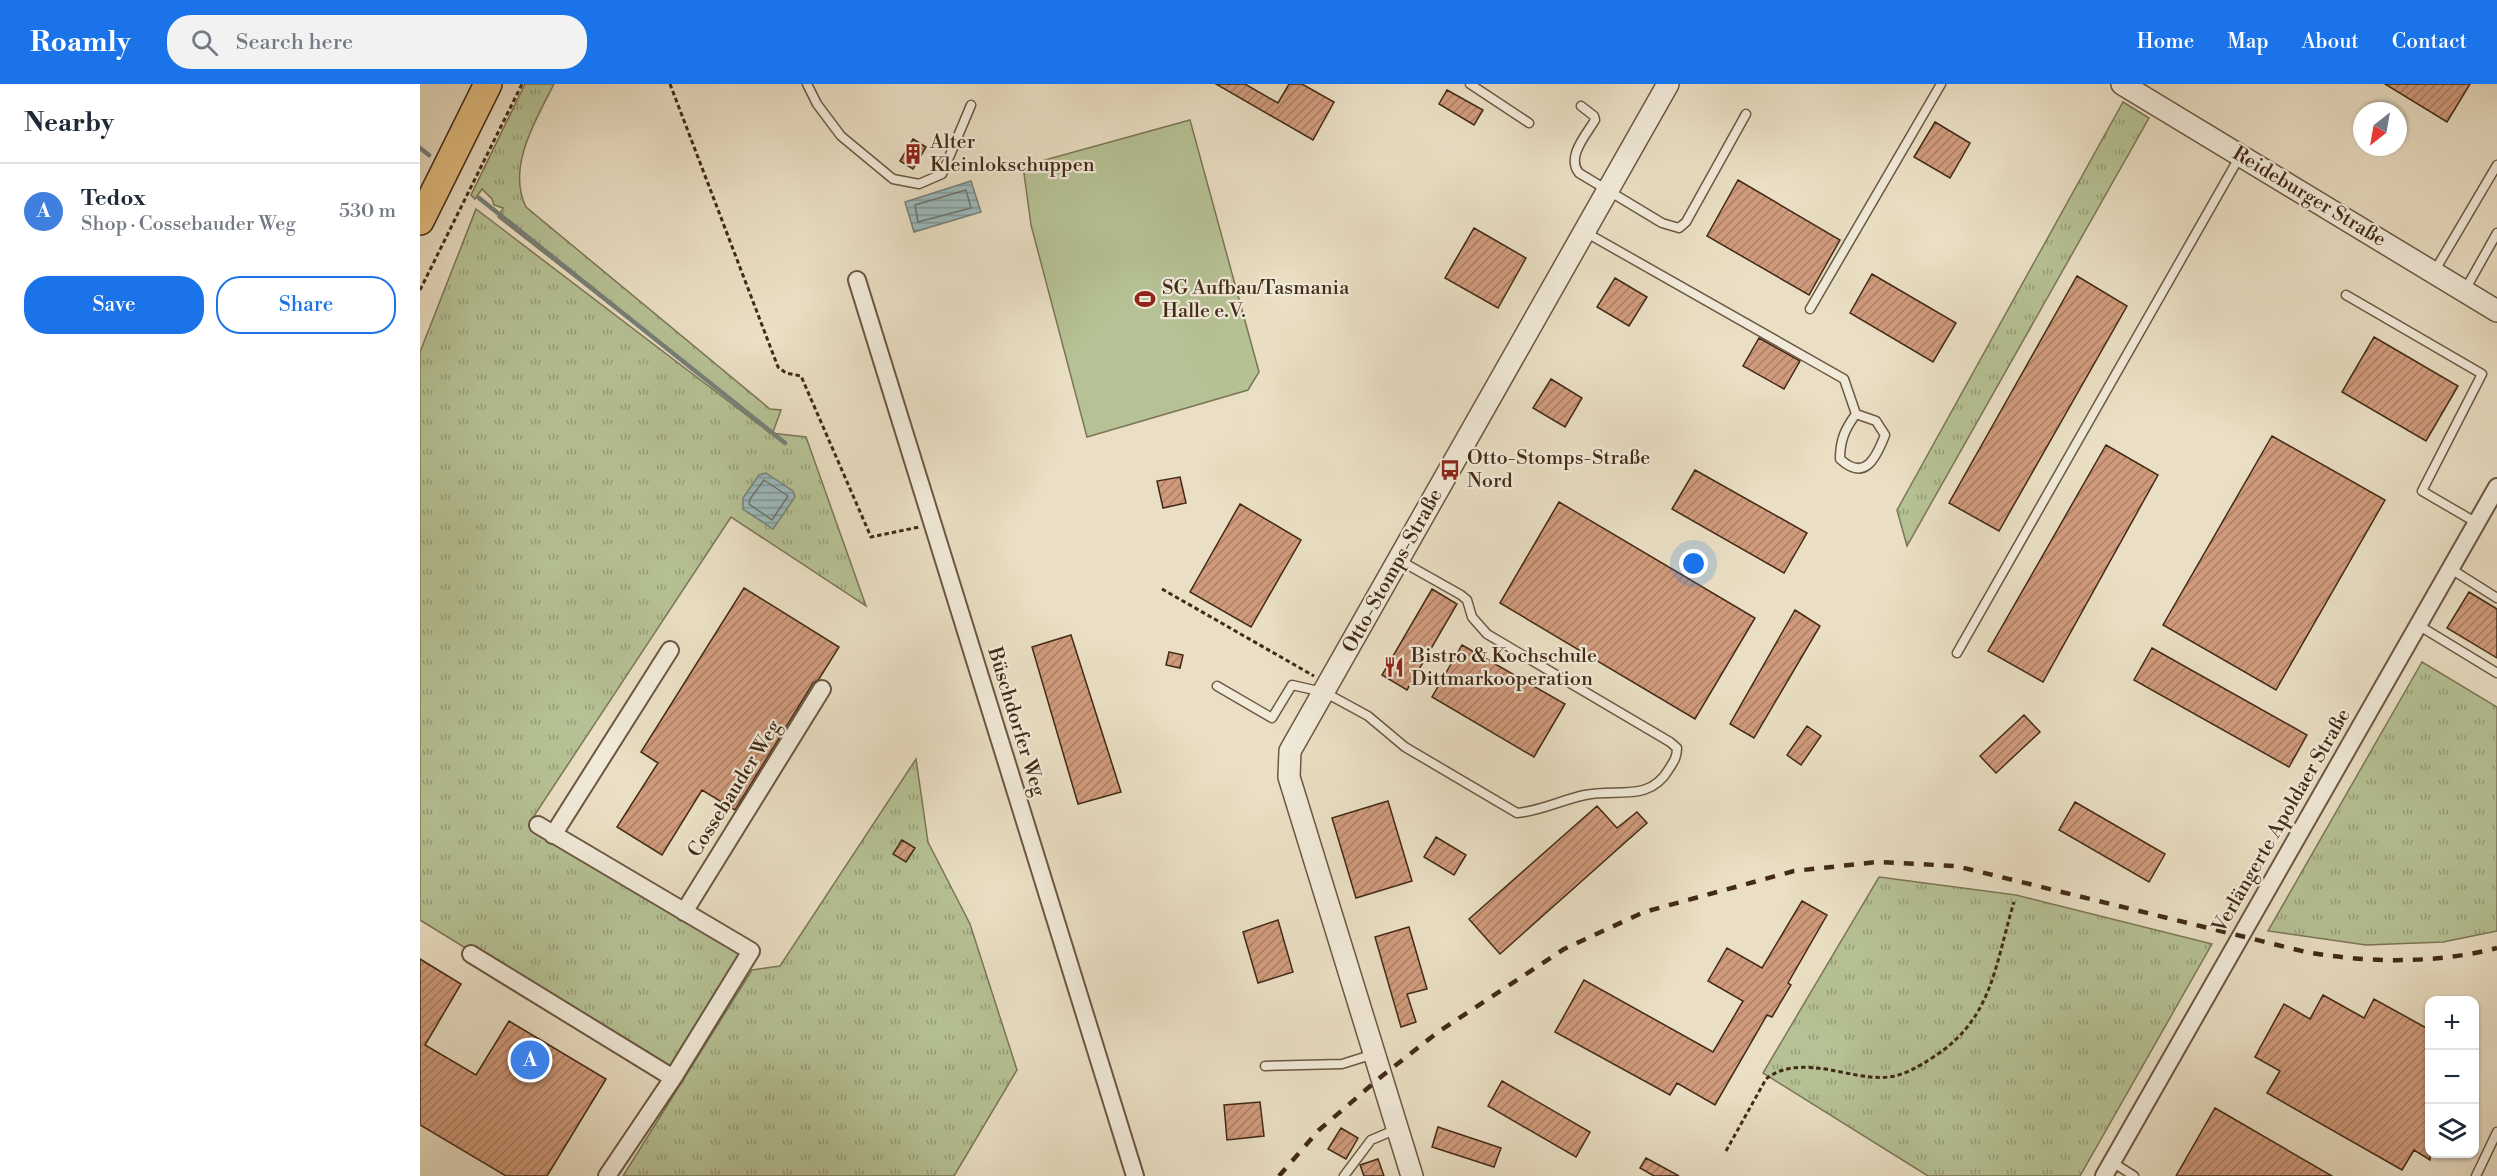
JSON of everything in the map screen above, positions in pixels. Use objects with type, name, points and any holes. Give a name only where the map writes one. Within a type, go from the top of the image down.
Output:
[{"type":"main road","points":[[420,221],[488,84]]},
{"type":"street","name":"Otto-Stomps-Straße","points":[[1412,1176],[1376,1054],[1288,777],[1290,751],[1668,84]]},
{"type":"street","name":"Reideburger Straße","points":[[2122,84],[2497,311]]},
{"type":"street","name":"Büschdorfer Weg","points":[[857,280],[1134,1176]]},
{"type":"street","name":"Verlängerte Apoldaer Straße","points":[[2108,1169],[2497,487]]},
{"type":"street","points":[[553,835],[670,650]]},
{"type":"street","name":"Cossebauder Weg","points":[[684,912],[822,689]]},
{"type":"street","points":[[538,825],[750,951],[673,1078],[607,1176]]},
{"type":"street","points":[[471,954],[673,1078]]},
{"type":"lane","points":[[807,84],[817,104],[841,136],[893,179],[919,184],[942,174],[971,105]]},
{"type":"lane","points":[[1470,84],[1529,123]]},
{"type":"lane","points":[[1810,309],[1941,84]]},
{"type":"lane","points":[[1581,106],[1594,116],[1594,120],[1576,152],[1576,169],[1584,178],[1662,223],[1679,228],[1686,222],[1746,114]]},
{"type":"lane","points":[[1957,653],[2240,156]]},
{"type":"lane","points":[[2433,272],[2497,165]]},
{"type":"lane","points":[[1584,232],[1844,379],[1856,414],[1876,422],[1885,435],[1871,463],[1860,469],[1850,468],[1840,459],[1843,436],[1856,414]]},
{"type":"lane","points":[[2465,291],[2497,233]]},
{"type":"lane","points":[[2346,295],[2482,374],[2422,491],[2477,523]]},
{"type":"lane","points":[[1216,686],[1272,718],[1292,685],[1324,691],[1368,716],[1405,747],[1517,813],[1535,811],[1589,794],[1640,792],[1662,781],[1677,756],[1677,748],[1670,742],[1487,633],[1472,617],[1467,600],[1461,595],[1399,560]]},
{"type":"lane","points":[[2451,569],[2497,598]]},
{"type":"lane","points":[[2418,625],[2497,673]]},
{"type":"lane","points":[[1265,1066],[1342,1064],[1376,1054]]},
{"type":"lane","points":[[1344,1176],[1371,1140],[1398,1129]]},
{"type":"lane","points":[[2476,1176],[2497,1132]]},
{"type":"lane","points":[[2108,1169],[2134,1176]]},
{"type":"path","points":[[420,290],[522,84]]},
{"type":"path","points":[[670,84],[778,367],[786,373],[801,376],[871,537],[933,525]]},
{"type":"path","points":[[1162,589],[1324,691]]},
{"type":"path","points":[[1726,1151],[1766,1079],[1775,1072],[1794,1067],[1820,1068],[1887,1079],[1912,1071],[1957,1041],[1974,1020],[1987,996],[2014,902]]},
{"type":"green space","points":[[525,84],[554,84],[532,127],[522,159],[521,192],[526,207],[770,409],[781,410],[773,432],[498,217],[503,208],[494,205],[492,199],[482,189],[475,199],[471,195]]},
{"type":"green space","points":[[2123,102],[2149,118],[1907,546],[1897,510]]},
{"type":"green space","name":"SG Aufbau/Tasmania Halle e.V.","points":[[1190,120],[1259,372],[1248,390],[1087,437],[1031,225],[1023,166]]},
{"type":"green space","points":[[476,209],[770,433],[806,437],[866,606],[731,517],[530,822],[747,952],[672,1075],[420,920],[420,352]]},
{"type":"green space","points":[[2422,662],[2497,707],[2497,931],[2443,942],[2366,945],[2268,931]]},
{"type":"green space","points":[[916,759],[928,842],[970,924],[1017,1070],[954,1176],[623,1176],[752,970],[780,966]]},
{"type":"green space","points":[[1879,877],[2016,895],[2212,944],[2080,1176],[1928,1176],[1763,1073]]},
{"type":"water","points":[[971,181],[981,212],[914,232],[905,202]]},
{"type":"water","points":[[766,473],[793,491],[795,497],[773,529],[743,509],[743,498],[759,475]]},
{"type":"building","points":[[1216,84],[1245,84],[1278,103],[1289,84],[1302,84],[1334,102],[1313,140]]},
{"type":"building","points":[[2385,84],[2470,84],[2447,122]]},
{"type":"building","points":[[1447,90],[1483,110],[1474,125],[1439,104]]},
{"type":"building","points":[[1935,122],[1970,143],[1950,178],[1914,157]]},
{"type":"building","name":"Alter Kleinlokschuppen","points":[[913,139],[926,147],[913,169],[900,161]]},
{"type":"building","points":[[1738,180],[1840,240],[1809,295],[1707,236]]},
{"type":"building","points":[[1474,228],[1526,258],[1498,308],[1445,278]]},
{"type":"building","points":[[1872,274],[1956,323],[1933,362],[1850,313]]},
{"type":"building","points":[[2077,276],[2127,306],[1999,531],[1949,503]]},
{"type":"building","points":[[1615,278],[1647,297],[1629,326],[1597,307]]},
{"type":"building","points":[[2374,337],[2458,386],[2426,441],[2342,392]]},
{"type":"building","points":[[1759,338],[1800,361],[1784,389],[1743,366]]},
{"type":"building","points":[[1551,379],[1582,398],[1565,427],[1533,408]]},
{"type":"building","points":[[2272,436],[2385,500],[2276,690],[2163,625]]},
{"type":"building","points":[[2106,445],[2158,475],[2043,682],[1988,651]]},
{"type":"building","points":[[1695,470],[1807,533],[1784,573],[1672,509]]},
{"type":"building","points":[[1180,477],[1186,503],[1163,508],[1157,481]]},
{"type":"building","points":[[1559,502],[1755,618],[1695,719],[1500,603]]},
{"type":"building","points":[[1240,504],[1301,540],[1251,627],[1190,592]]},
{"type":"building","points":[[744,588],[839,647],[819,679],[813,683],[735,810],[702,790],[662,855],[617,827],[658,763],[641,752]]},
{"type":"building","points":[[1432,589],[1457,604],[1407,690],[1382,675]]},
{"type":"building","points":[[2469,592],[2497,609],[2497,658],[2447,628]]},
{"type":"building","points":[[1795,610],[1820,626],[1754,738],[1730,724]]},
{"type":"building","points":[[1071,635],[1121,792],[1078,804],[1032,647]]},
{"type":"building","points":[[1462,645],[1565,704],[1534,757],[1432,697]]},
{"type":"building","points":[[2152,648],[2307,735],[2289,767],[2134,680]]},
{"type":"building","points":[[1169,652],[1183,655],[1180,668],[1166,665]]},
{"type":"building","points":[[2024,715],[2040,732],[1996,773],[1980,756]]},
{"type":"building","points":[[1807,726],[1821,736],[1801,765],[1787,755]]},
{"type":"building","points":[[1388,801],[1412,881],[1356,898],[1332,818]]},
{"type":"building","points":[[2075,802],[2165,854],[2149,882],[2059,830]]},
{"type":"building","points":[[1597,806],[1617,828],[1637,812],[1647,823],[1500,954],[1469,919]]},
{"type":"building","points":[[1436,837],[1466,855],[1454,875],[1424,857]]},
{"type":"building","points":[[902,840],[915,848],[906,862],[893,854]]},
{"type":"building","points":[[1802,901],[1827,915],[1788,983],[1791,985],[1772,1017],[1767,1015],[1715,1105],[1677,1083],[1670,1095],[1555,1032],[1584,980],[1713,1052],[1743,1001],[1708,981],[1727,948],[1762,968]]},
{"type":"building","points":[[1278,920],[1293,972],[1258,983],[1243,932]]},
{"type":"building","points":[[1409,927],[1427,989],[1407,994],[1416,1022],[1401,1027],[1375,937]]},
{"type":"building","points":[[420,959],[461,984],[425,1045],[476,1075],[509,1021],[606,1079],[547,1176],[506,1176],[420,1125]]},
{"type":"building","points":[[2323,995],[2364,1018],[2374,999],[2425,1027],[2425,1157],[2414,1150],[2402,1170],[2267,1093],[2280,1071],[2255,1057],[2284,1004],[2310,1019]]},
{"type":"building","points":[[1502,1081],[1590,1132],[1576,1157],[1488,1106]]},
{"type":"building","points":[[1260,1102],[1264,1136],[1227,1140],[1224,1105]]},
{"type":"building","points":[[2215,1108],[2332,1176],[2176,1176]]},
{"type":"building","points":[[1438,1127],[1501,1148],[1494,1167],[1432,1147]]},
{"type":"building","points":[[1341,1128],[1358,1138],[1346,1159],[1328,1149]]},
{"type":"building","points":[[1646,1158],[1679,1176],[1654,1176],[1640,1168]]},
{"type":"building","points":[[1378,1159],[1384,1176],[1364,1176],[1360,1165]]},
{"type":"waterway","points":[[420,148],[429,155]]},
{"type":"waterway","points":[[479,198],[785,443]]},
{"type":"railway","points":[[1279,1176],[1319,1130],[1382,1076],[1438,1032],[1564,949],[1644,912],[1794,871],[1877,862],[1956,866],[2329,956],[2377,960],[2426,959],[2497,948]]},
{"type":"place","name":"Alter Kleinlokschuppen","points":[[913,154]]},
{"type":"place","name":"SG Aufbau/Tasmania Halle e.V.","points":[[1145,299]]},
{"type":"place","name":"Otto-Stomps-Straße Nord","points":[[1450,470]]},
{"type":"place","name":"Bistro & Kochschule Dittmarkooperation","points":[[1394,667]]},
{"type":"place","name":"Tedox","points":[[530,1060]]}]
